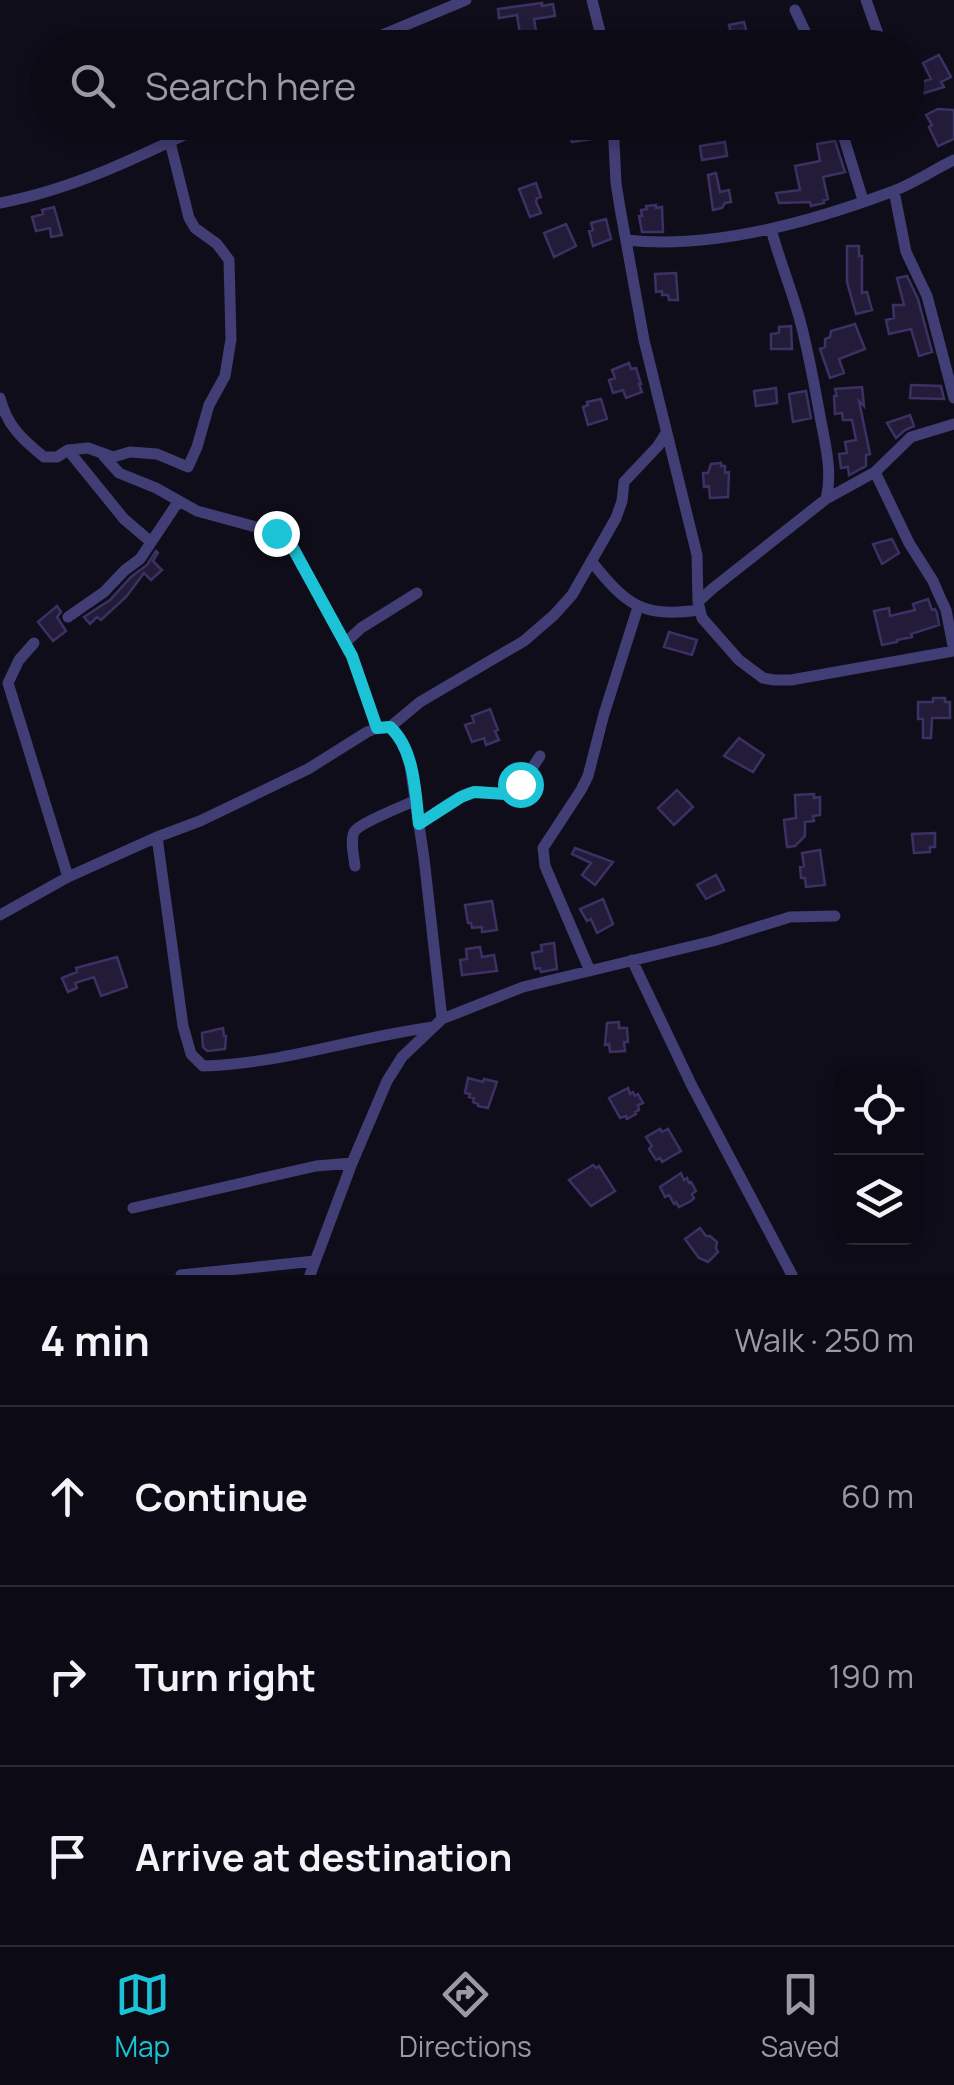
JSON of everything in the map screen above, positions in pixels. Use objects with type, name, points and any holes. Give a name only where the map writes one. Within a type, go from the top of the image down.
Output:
[{"type":"street","points":[[394,30],[466,0]]},
{"type":"street","points":[[592,0],[600,30]]},
{"type":"street","points":[[866,0],[877,30]]},
{"type":"street","points":[[795,10],[804,30]]},
{"type":"street","points":[[0,203],[54,190],[174,140]]},
{"type":"street","points":[[614,140],[616,183],[644,340],[697,556],[698,606],[709,628],[739,660],[763,678],[813,676],[954,651],[946,610],[876,472]]},
{"type":"street","points":[[845,140],[863,200]]},
{"type":"street","points":[[1,405],[16,432],[44,457],[88,448],[113,456],[130,452],[157,454],[188,467],[209,405],[225,376],[230,339],[229,260],[189,218],[170,142]]},
{"type":"street","points":[[626,240],[655,244],[770,229],[894,191],[954,160]]},
{"type":"street","points":[[894,191],[906,252],[923,284],[954,398]]},
{"type":"street","points":[[770,229],[798,312],[818,403],[829,465],[826,499]]},
{"type":"street","points":[[591,561],[616,591],[638,607],[666,612],[698,606],[712,589],[826,499],[876,472],[902,444],[954,424]]},
{"type":"street","points":[[0,915],[68,877],[200,821],[308,768],[384,727],[524,641],[572,595],[616,518],[624,482],[666,433]]},
{"type":"street","points":[[68,450],[131,526],[151,542]]},
{"type":"street","points":[[100,451],[119,473],[156,488],[197,512],[283,537],[294,550],[384,727],[397,734],[406,750],[419,824],[438,1023]]},
{"type":"street","points":[[68,617],[137,562],[178,502]]},
{"type":"street","points":[[345,644],[361,628],[417,594]]},
{"type":"street","points":[[590,970],[545,866],[543,848],[588,776],[638,607]]},
{"type":"street","points":[[34,643],[4,685],[68,877]]},
{"type":"street","points":[[419,824],[474,792],[510,792],[525,779],[540,756]]},
{"type":"street","points":[[355,866],[356,829],[416,800]]},
{"type":"street","points":[[158,837],[183,1026],[192,1054],[204,1066],[270,1060],[438,1023],[524,987],[714,941],[790,917],[835,916]]},
{"type":"street","points":[[632,960],[692,1086],[792,1275]]},
{"type":"street","points":[[310,1275],[386,1082],[402,1057],[438,1023]]},
{"type":"street","points":[[132,1208],[316,1166],[352,1163]]},
{"type":"street","points":[[181,1275],[315,1261]]},
{"type":"building","points":[[553,4],[555,16],[534,19],[536,30],[519,30],[517,15],[499,18],[498,9]]},
{"type":"building","points":[[744,22],[746,30],[730,30],[729,25]]},
{"type":"building","points":[[939,55],[951,77],[941,82],[944,87],[924,93],[924,81],[931,79],[924,62]]},
{"type":"building","points":[[938,109],[954,110],[954,139],[938,146],[926,115]]},
{"type":"building","points":[[835,141],[845,172],[823,177],[828,199],[811,206],[810,202],[779,203],[776,193],[800,190],[795,166],[820,161],[817,144]]},
{"type":"building","points":[[725,142],[727,156],[702,160],[700,146]]},
{"type":"building","points":[[716,173],[720,192],[729,190],[731,202],[713,210],[708,175]]},
{"type":"building","points":[[536,183],[541,197],[536,202],[541,213],[530,217],[519,189]]},
{"type":"building","points":[[54,207],[62,235],[51,237],[50,228],[36,231],[32,217]]},
{"type":"building","points":[[662,207],[663,232],[642,232],[641,210]]},
{"type":"building","points":[[606,219],[611,239],[593,246],[591,223]]},
{"type":"building","points":[[566,224],[576,246],[554,257],[544,233]]},
{"type":"building","points":[[847,246],[859,246],[862,293],[867,292],[872,310],[856,314],[847,282]]},
{"type":"building","points":[[676,273],[678,300],[669,300],[662,291],[656,292],[655,274]]},
{"type":"building","points":[[907,276],[918,299],[932,352],[919,356],[911,329],[889,334],[886,320],[894,318],[893,305],[904,305],[897,278]]},
{"type":"building","points":[[855,324],[865,349],[839,359],[844,373],[830,378],[820,349],[825,347],[831,331]]},
{"type":"building","points":[[791,326],[792,349],[771,349],[771,334],[779,333],[779,327]]},
{"type":"building","points":[[629,363],[631,369],[636,368],[642,392],[626,398],[623,390],[613,393],[609,380],[615,378],[612,370]]},
{"type":"building","points":[[911,385],[941,386],[944,399],[910,398]]},
{"type":"building","points":[[862,387],[864,406],[859,401],[870,454],[866,455],[866,466],[849,475],[848,467],[841,468],[839,454],[847,453],[845,442],[856,440],[852,420],[843,420],[842,413],[835,414],[835,389]]},
{"type":"building","points":[[776,388],[777,403],[756,406],[754,391]]},
{"type":"building","points":[[806,391],[811,418],[793,422],[789,394]]},
{"type":"building","points":[[601,399],[607,419],[588,425],[583,407]]},
{"type":"building","points":[[910,415],[914,426],[896,438],[887,423]]},
{"type":"building","points":[[721,463],[725,473],[729,472],[728,497],[710,498],[703,473],[708,473],[711,464]]},
{"type":"building","points":[[892,539],[899,553],[882,564],[873,544]]},
{"type":"building","points":[[156,551],[153,561],[162,570],[151,580],[144,573],[126,597],[101,620],[97,617],[90,624],[84,617],[110,600],[147,565]]},
{"type":"building","points":[[928,599],[939,625],[882,645],[874,611],[889,608],[890,616],[915,610],[913,604]]},
{"type":"building","points":[[57,606],[61,612],[57,617],[66,631],[53,641],[38,622]]},
{"type":"building","points":[[669,632],[697,640],[692,655],[664,647]]},
{"type":"building","points":[[933,698],[950,702],[950,718],[932,718],[931,738],[923,738],[918,702],[933,702]]},
{"type":"building","points":[[490,709],[499,740],[486,745],[484,738],[472,742],[465,725],[474,722],[472,716]]},
{"type":"building","points":[[739,738],[764,755],[753,772],[724,756]]},
{"type":"building","points":[[677,790],[693,807],[674,825],[658,808]]},
{"type":"building","points":[[814,794],[814,798],[820,797],[820,815],[805,822],[805,836],[795,846],[787,847],[784,820],[796,818],[795,795]]},
{"type":"building","points":[[935,833],[935,847],[930,847],[930,852],[914,853],[912,834]]},
{"type":"building","points":[[575,848],[613,862],[595,885],[582,875],[591,863],[572,854]]},
{"type":"building","points":[[820,850],[825,885],[806,887],[805,878],[801,878],[802,853]]},
{"type":"building","points":[[716,875],[724,890],[706,899],[697,885]]},
{"type":"building","points":[[603,899],[613,924],[597,933],[591,919],[587,921],[580,909]]},
{"type":"building","points":[[492,901],[497,930],[482,932],[482,927],[472,928],[465,905]]},
{"type":"building","points":[[554,943],[557,969],[535,969],[532,953],[542,951],[541,945]]},
{"type":"building","points":[[480,947],[482,957],[494,955],[497,971],[462,975],[460,960],[467,959],[466,949]]},
{"type":"building","points":[[117,957],[127,987],[101,996],[94,977],[75,983],[77,988],[68,992],[62,978],[77,972],[76,968]]},
{"type":"building","points":[[619,1022],[619,1028],[627,1028],[628,1042],[624,1042],[625,1051],[610,1052],[609,1044],[605,1045],[607,1023]]},
{"type":"building","points":[[223,1028],[225,1049],[207,1051],[202,1033]]},
{"type":"building","points":[[468,1078],[497,1082],[488,1108],[478,1106],[465,1093]]},
{"type":"building","points":[[628,1088],[643,1103],[638,1105],[636,1114],[620,1118],[609,1098]]},
{"type":"building","points":[[668,1129],[681,1151],[662,1162],[660,1158],[656,1160],[646,1137]]},
{"type":"building","points":[[593,1165],[599,1166],[615,1191],[591,1206],[569,1180]]},
{"type":"building","points":[[681,1173],[696,1191],[691,1201],[679,1207],[669,1195],[665,1197],[660,1187]]},
{"type":"building","points":[[700,1228],[717,1242],[718,1252],[708,1262],[699,1258],[685,1239]]},
{"type":"route","points":[[276,533],[294,550],[345,644],[377,728],[390,727],[403,743],[419,824],[467,794],[506,794],[520,784]]}]
